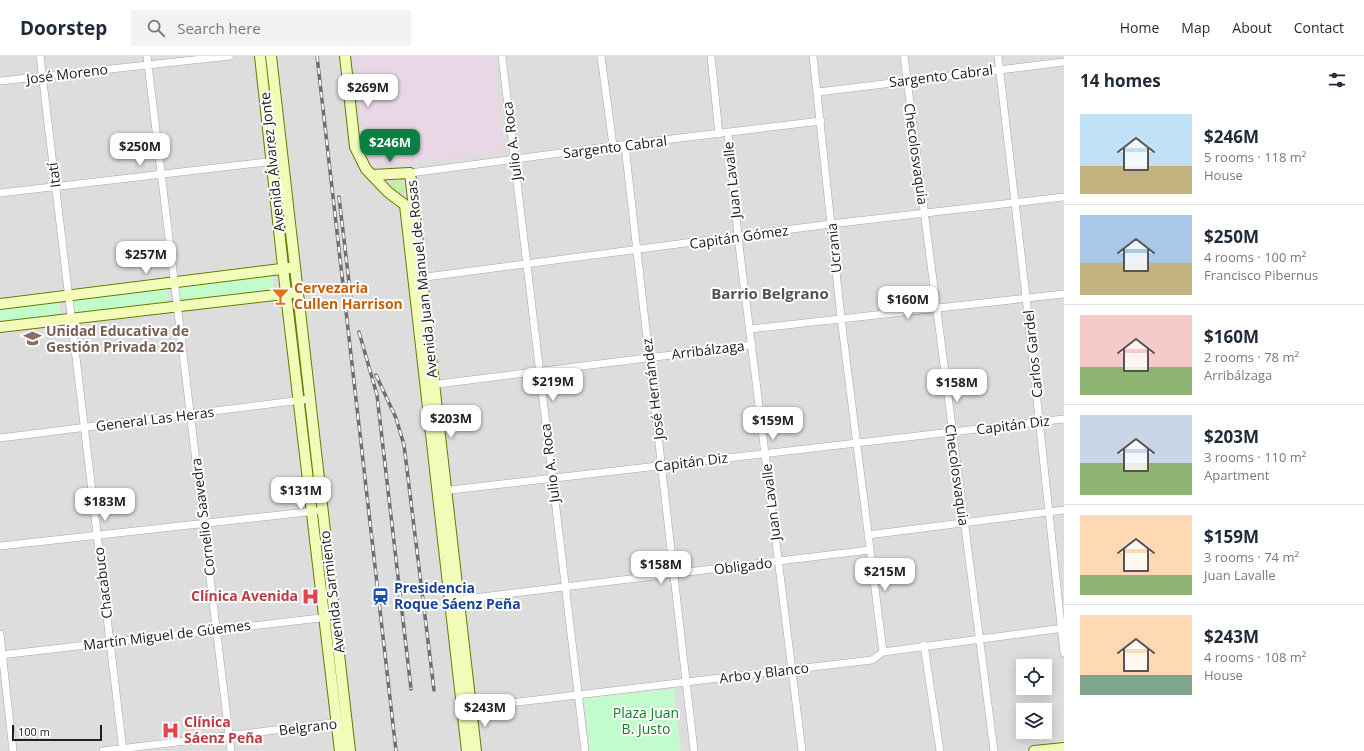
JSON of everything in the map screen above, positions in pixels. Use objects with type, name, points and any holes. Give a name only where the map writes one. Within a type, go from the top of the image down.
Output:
[{"type":"main road","name":"Avenida Álvarez Jonte","points":[[260,56],[295,267]]},
{"type":"main road","name":"Avenida Álvarez Jonte","points":[[271,56],[284,268]]},
{"type":"main road","points":[[345,56],[355,147],[362,163],[372,175]]},
{"type":"main road","points":[[351,56],[362,163]]},
{"type":"main road","name":"Avenida Juan Manuel de Rosas","points":[[372,175],[410,173],[417,278]]},
{"type":"main road","points":[[388,192],[386,183],[390,174]]},
{"type":"main road","name":"Avenida Juan Manuel de Rosas","points":[[372,175],[388,192],[405,205],[417,278],[430,385],[466,708],[467,751]]},
{"type":"main road","points":[[403,202],[408,200],[412,195]]},
{"type":"main road","points":[[0,304],[295,267]]},
{"type":"main road","name":"Avenida Sarmiento","points":[[295,267],[310,399],[318,511],[342,722],[350,751]]},
{"type":"main road","name":"Avenida Sarmiento","points":[[284,268],[299,400],[318,511]]},
{"type":"main road","points":[[0,327],[178,305],[298,293]]},
{"type":"main road","name":"Avenida Juan Manuel de Rosas","points":[[466,708],[476,751]]},
{"type":"main road","name":"Avenida Sarmiento","points":[[340,751],[342,722]]},
{"type":"main road","points":[[1034,751],[1064,748]]},
{"type":"street","name":"Itatí","points":[[40,56],[69,295]]},
{"type":"street","name":"Cornelio Saavedra","points":[[147,56],[231,751]]},
{"type":"street","name":"José Moreno","points":[[0,82],[148,64],[230,56]]},
{"type":"street","name":"Julio A. Roca","points":[[502,56],[585,751]]},
{"type":"street","points":[[601,56],[613,146]]},
{"type":"street","name":"Juan Lavalle","points":[[711,56],[719,134]]},
{"type":"street","name":"Ucrania","points":[[813,56],[841,318],[883,652]]},
{"type":"street","name":"Checolosvaquia","points":[[904,56],[951,432],[981,638],[994,751]]},
{"type":"street","name":"Carlos Gardel","points":[[998,56],[1016,202],[1063,628],[1064,653]]},
{"type":"street","name":"Sargento Cabral","points":[[818,92],[1000,68],[1064,62]]},
{"type":"street","name":"Sargento Cabral","points":[[410,173],[613,146],[624,146],[821,121]]},
{"type":"street","name":"Juan Lavalle","points":[[728,133],[738,237],[802,751]]},
{"type":"street","name":"José Hernández","points":[[624,146],[694,751]]},
{"type":"street","points":[[0,193],[277,161]]},
{"type":"street","name":"Capitán Gómez","points":[[417,278],[831,224],[1064,197]]},
{"type":"street","name":"Arribálzaga","points":[[750,329],[936,307],[1064,294]]},
{"type":"street","name":"Chacabuco","points":[[69,295],[123,750]]},
{"type":"street","name":"Arribálzaga","points":[[430,385],[752,345]]},
{"type":"street","name":"General Las Heras","points":[[0,438],[310,399]]},
{"type":"street","name":"Capitán Diz","points":[[442,491],[1064,419]]},
{"type":"street","points":[[868,535],[964,524],[1064,510]]},
{"type":"street","points":[[0,546],[318,511]]},
{"type":"street","name":"Obligado","points":[[454,600],[870,550]]},
{"type":"street","name":"Martín Miguel de Güemes","points":[[1,655],[330,616]]},
{"type":"street","name":"Arbo y Blanco","points":[[466,708],[872,660],[883,652],[924,645],[1063,628]]},
{"type":"street","points":[[0,634],[1,655],[13,751]]},
{"type":"street","points":[[924,645],[940,751]]},
{"type":"street","name":"Belgrano","points":[[103,751],[123,750],[342,722]]},
{"type":"shaded area","points":[[0,56],[1064,56],[1064,751],[0,751]]},
{"type":"shaded area","points":[[355,56],[493,56],[503,153],[367,167]]},
{"type":"green space","points":[[280,170],[289,254],[286,251],[277,171]]},
{"type":"green space","points":[[395,180],[401,180],[405,184],[405,190],[401,194],[395,194],[391,190],[391,184]]},
{"type":"green space","points":[[273,274],[273,290],[185,301],[180,297],[179,289],[183,284]]},
{"type":"green space","points":[[164,287],[167,290],[168,300],[164,304],[78,314],[74,312],[73,300]]},
{"type":"green space","points":[[56,299],[60,309],[59,315],[0,322],[0,306]]},
{"type":"green space","points":[[292,307],[297,307],[306,388],[302,390]]},
{"type":"green space","points":[[307,411],[316,497],[304,412]]},
{"type":"green space","name":"Plaza Juan B. Justo","points":[[674,689],[681,751],[590,751],[584,698]]},
{"type":"railway","points":[[317,56],[396,751]]},
{"type":"railway","points":[[339,197],[352,308]]},
{"type":"railway","points":[[359,332],[377,395],[411,689]]},
{"type":"railway","points":[[376,375],[396,418],[404,445],[434,690]]},
{"type":"place","name":"Cervezaria Cullen Harrison","points":[[281,296]]},
{"type":"place","name":"Unidad Educativa de Gestión Privada 202","points":[[33,339]]},
{"type":"place","name":"Clínica Avenida","points":[[311,596]]},
{"type":"place","name":"Presidencia Roque Sáenz Peña","points":[[381,596]]},
{"type":"place","name":"Clínica Sáenz Peña","points":[[171,730]]},
{"type":"district","name":"Barrio Belgrano","points":[[770,294]]}]
